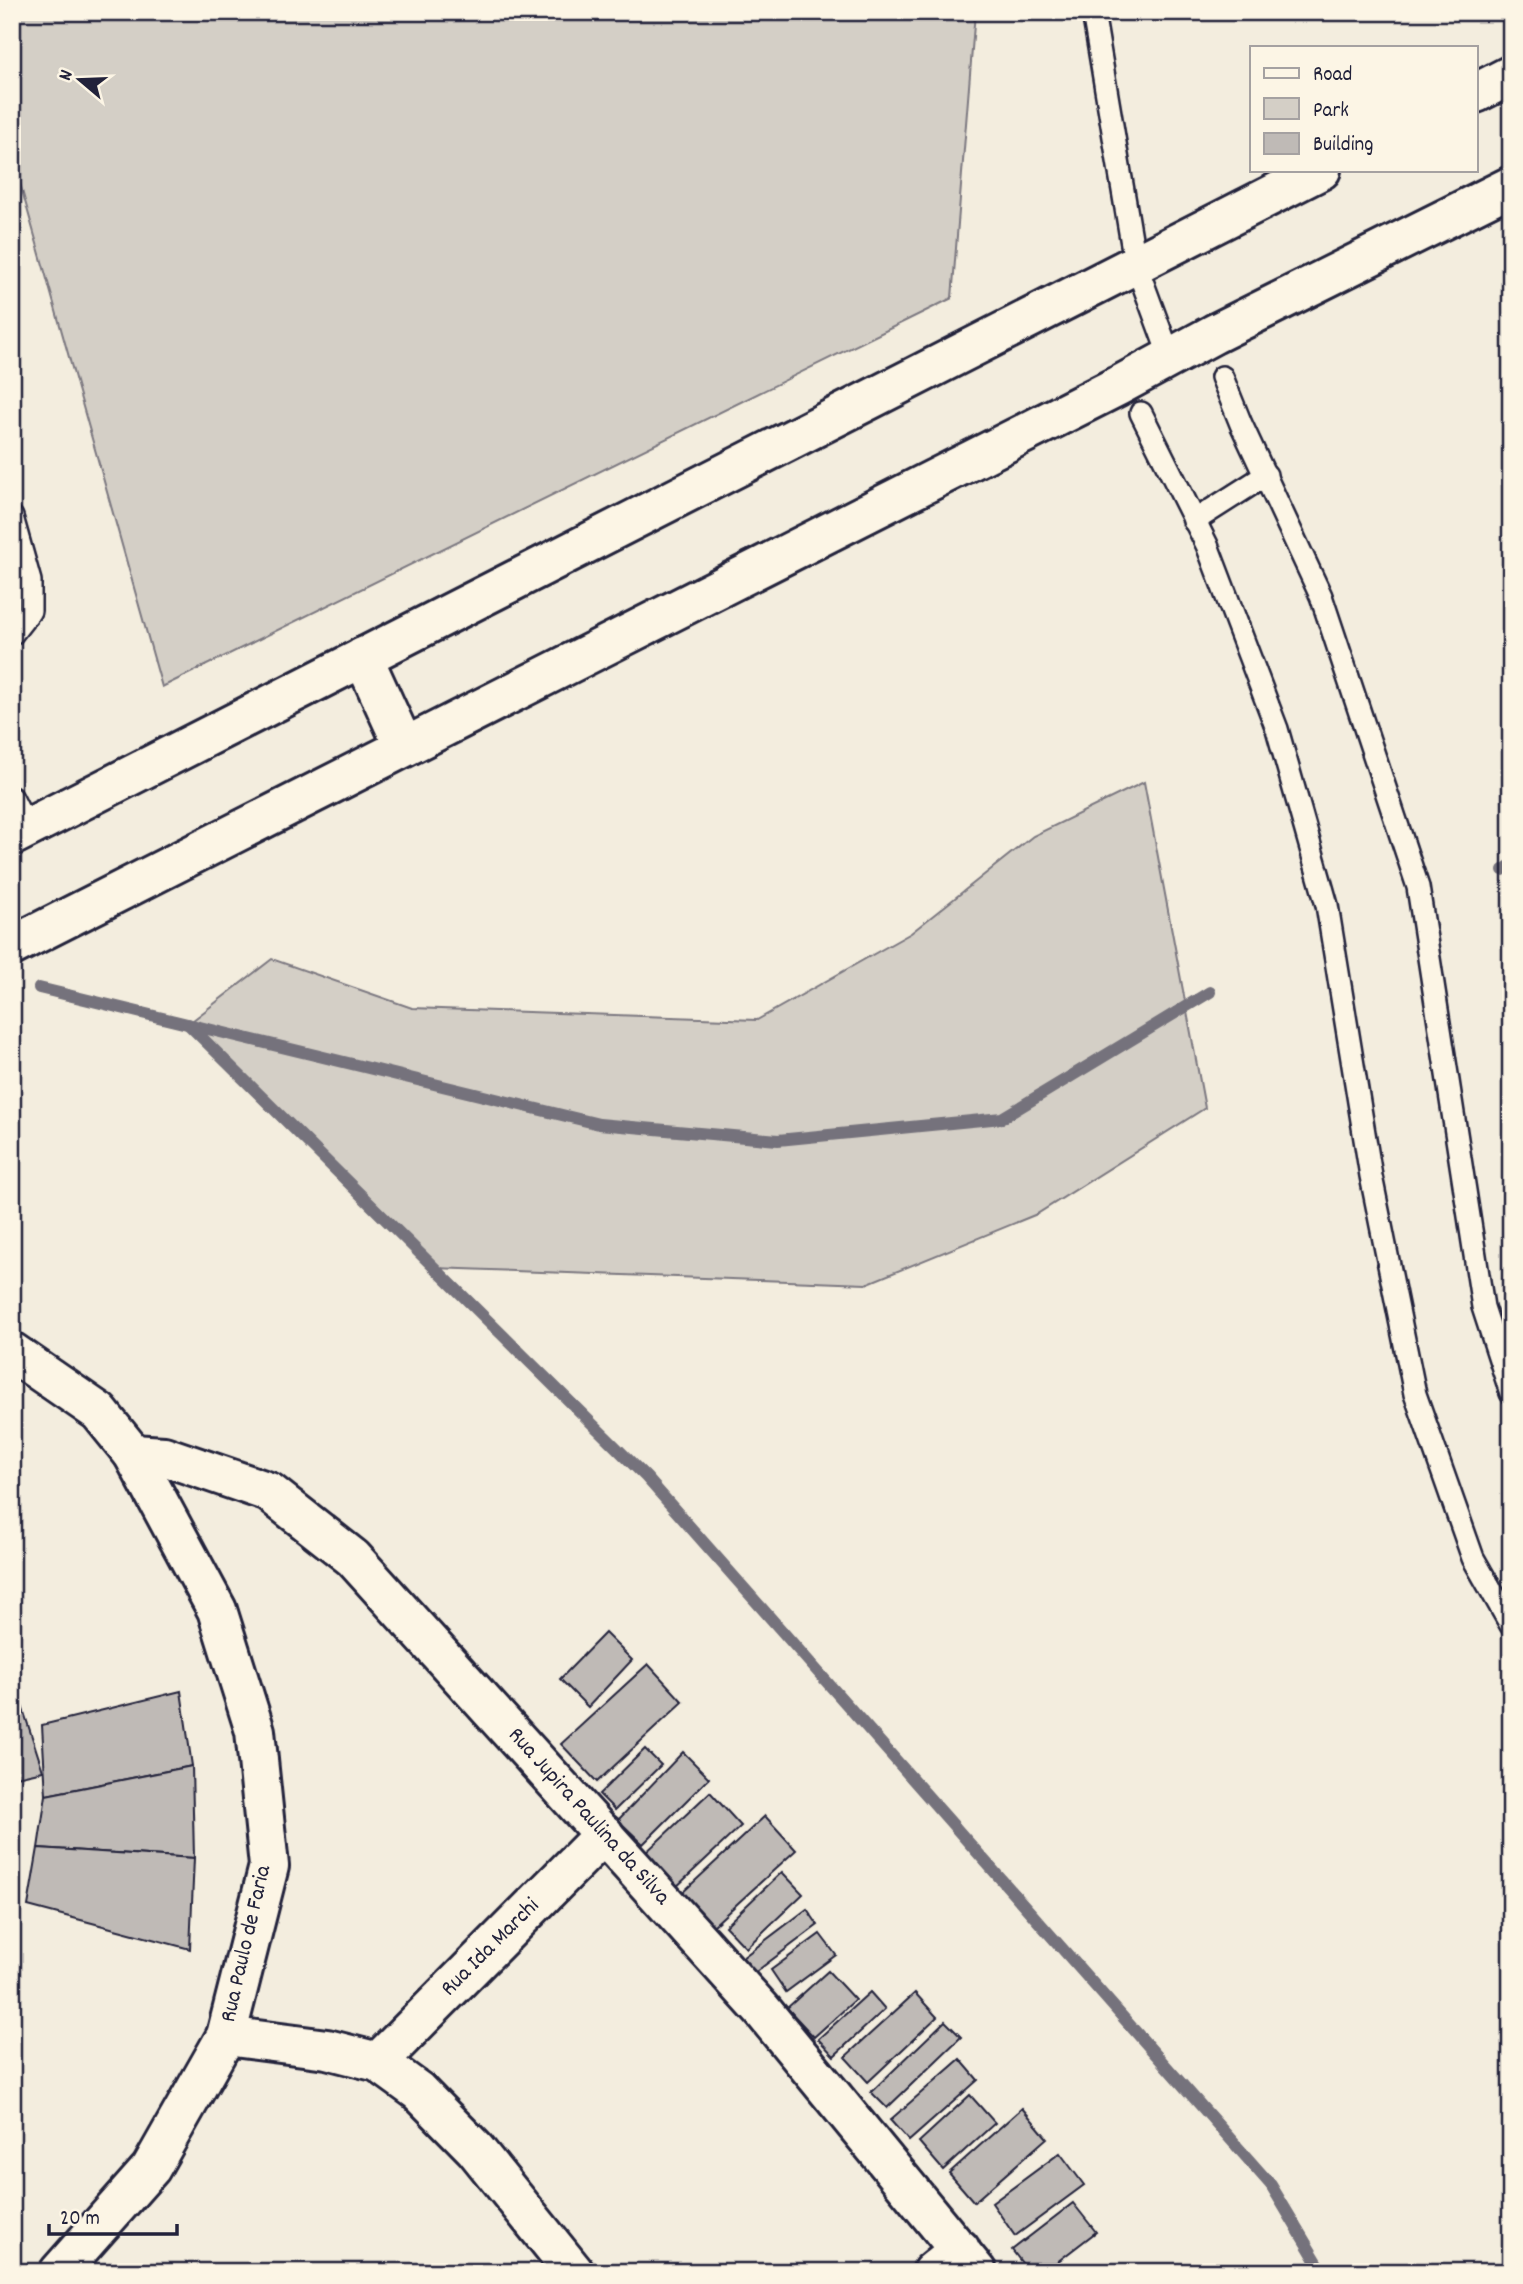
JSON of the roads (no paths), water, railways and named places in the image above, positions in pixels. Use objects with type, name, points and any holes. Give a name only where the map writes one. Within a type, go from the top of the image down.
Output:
[{"type":"street","points":[[1478,92],[1511,75]]},
{"type":"street","points":[[17,821],[363,657],[1317,172]]},
{"type":"street","points":[[12,946],[1511,186]]},
{"type":"street","points":[[363,657],[404,747]]},
{"type":"street","name":"Rua Paulo de Faria","points":[[12,1352],[99,1412],[133,1454],[217,1610],[254,1731],[269,1866],[226,2036],[151,2168],[59,2272]]},
{"type":"street","name":"Rua Jupira Paulina da Silva","points":[[133,1454],[164,1456],[269,1492],[353,1558],[762,2011],[956,2264]]},
{"type":"street","name":"Rua Ida Marchi","points":[[378,2062],[604,1834]]},
{"type":"street","points":[[226,2036],[327,2049],[378,2062],[418,2091],[475,2149],[574,2272]]},
{"type":"lane","points":[[1093,12],[1136,262],[1170,357]]},
{"type":"lane","points":[[1222,377],[1321,596],[1418,887],[1483,1307],[1511,1393]]},
{"type":"lane","points":[[1141,413],[1207,545],[1277,729],[1327,905],[1371,1175],[1415,1394],[1474,1558],[1511,1625]]},
{"type":"lane","points":[[1194,521],[1266,475]]},
{"type":"lane","points":[[12,517],[30,582],[30,611],[12,634]]},
{"type":"waterway","points":[[1503,870],[1511,865]]},
{"type":"waterway","points":[[39,988],[599,1124],[778,1140],[1002,1118],[1210,992]]},
{"type":"waterway","points":[[188,1024],[646,1477],[1271,2185],[1323,2272]]}]
